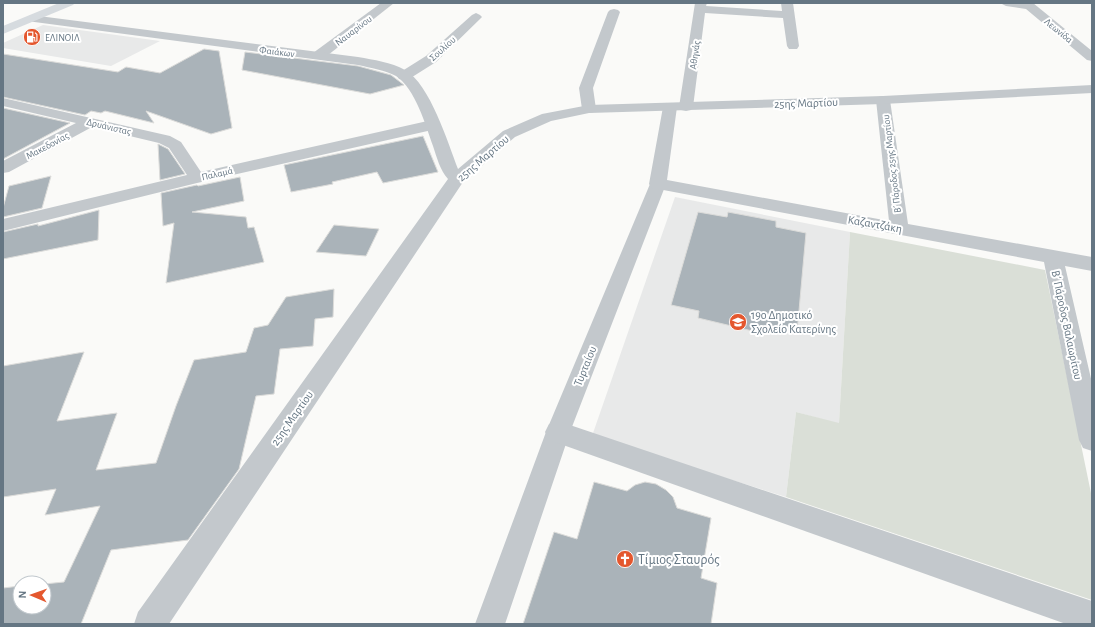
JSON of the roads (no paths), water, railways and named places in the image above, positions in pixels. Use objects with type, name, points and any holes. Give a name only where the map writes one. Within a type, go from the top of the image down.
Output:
[{"type":"main road","points":[[3,30],[66,4]]},
{"type":"street","name":"Ναυαρίνου","points":[[318,56],[388,3]]},
{"type":"street","points":[[788,3],[788,15],[793,46]]},
{"type":"street","points":[[1006,3],[1028,5]]},
{"type":"street","name":"Λεωνίδα","points":[[1028,5],[1092,57]]},
{"type":"street","points":[[701,6],[788,15]]},
{"type":"street","name":"Αθηνάς","points":[[678,107],[701,6]]},
{"type":"street","points":[[589,109],[586,88],[614,12]]},
{"type":"street","name":"Σουλίου","points":[[404,76],[431,58],[476,17]]},
{"type":"street","name":"Φαιάκων","points":[[31,19],[358,61],[383,67],[404,76],[417,89],[450,171],[457,179]]},
{"type":"street","name":"25ης Μαρτίου","points":[[150,624],[457,179],[509,134],[547,117],[589,109],[883,100],[1047,93],[1092,89]]},
{"type":"street","name":"Β΄ Πάροδος 25ης Μαρτίου","points":[[883,100],[899,228]]},
{"type":"street","name":"Δρυάνιστας","points":[[3,102],[164,139],[175,145],[197,178]]},
{"type":"street","name":"Τυρταίου","points":[[490,624],[558,432],[658,184],[678,107]]},
{"type":"street","name":"Μακεδονίας","points":[[3,168],[90,122]]},
{"type":"street","name":"Παλαμά","points":[[3,224],[432,125]]},
{"type":"street","name":"Καζαντζάκη","points":[[658,184],[1092,264]]},
{"type":"street","name":"Β΄ Πάροδος Βαλαωρίτου","points":[[1053,257],[1092,440]]},
{"type":"street","points":[[558,432],[1092,618]]},
{"type":"place","name":"ΕΛΙΝΟΙΛ","points":[[32,37]]},
{"type":"place","name":"19ο Δημοτικό Σχολείο Κατερίνης","points":[[738,322]]},
{"type":"place","name":"Τίμιος Σταυρός","points":[[625,559]]}]
